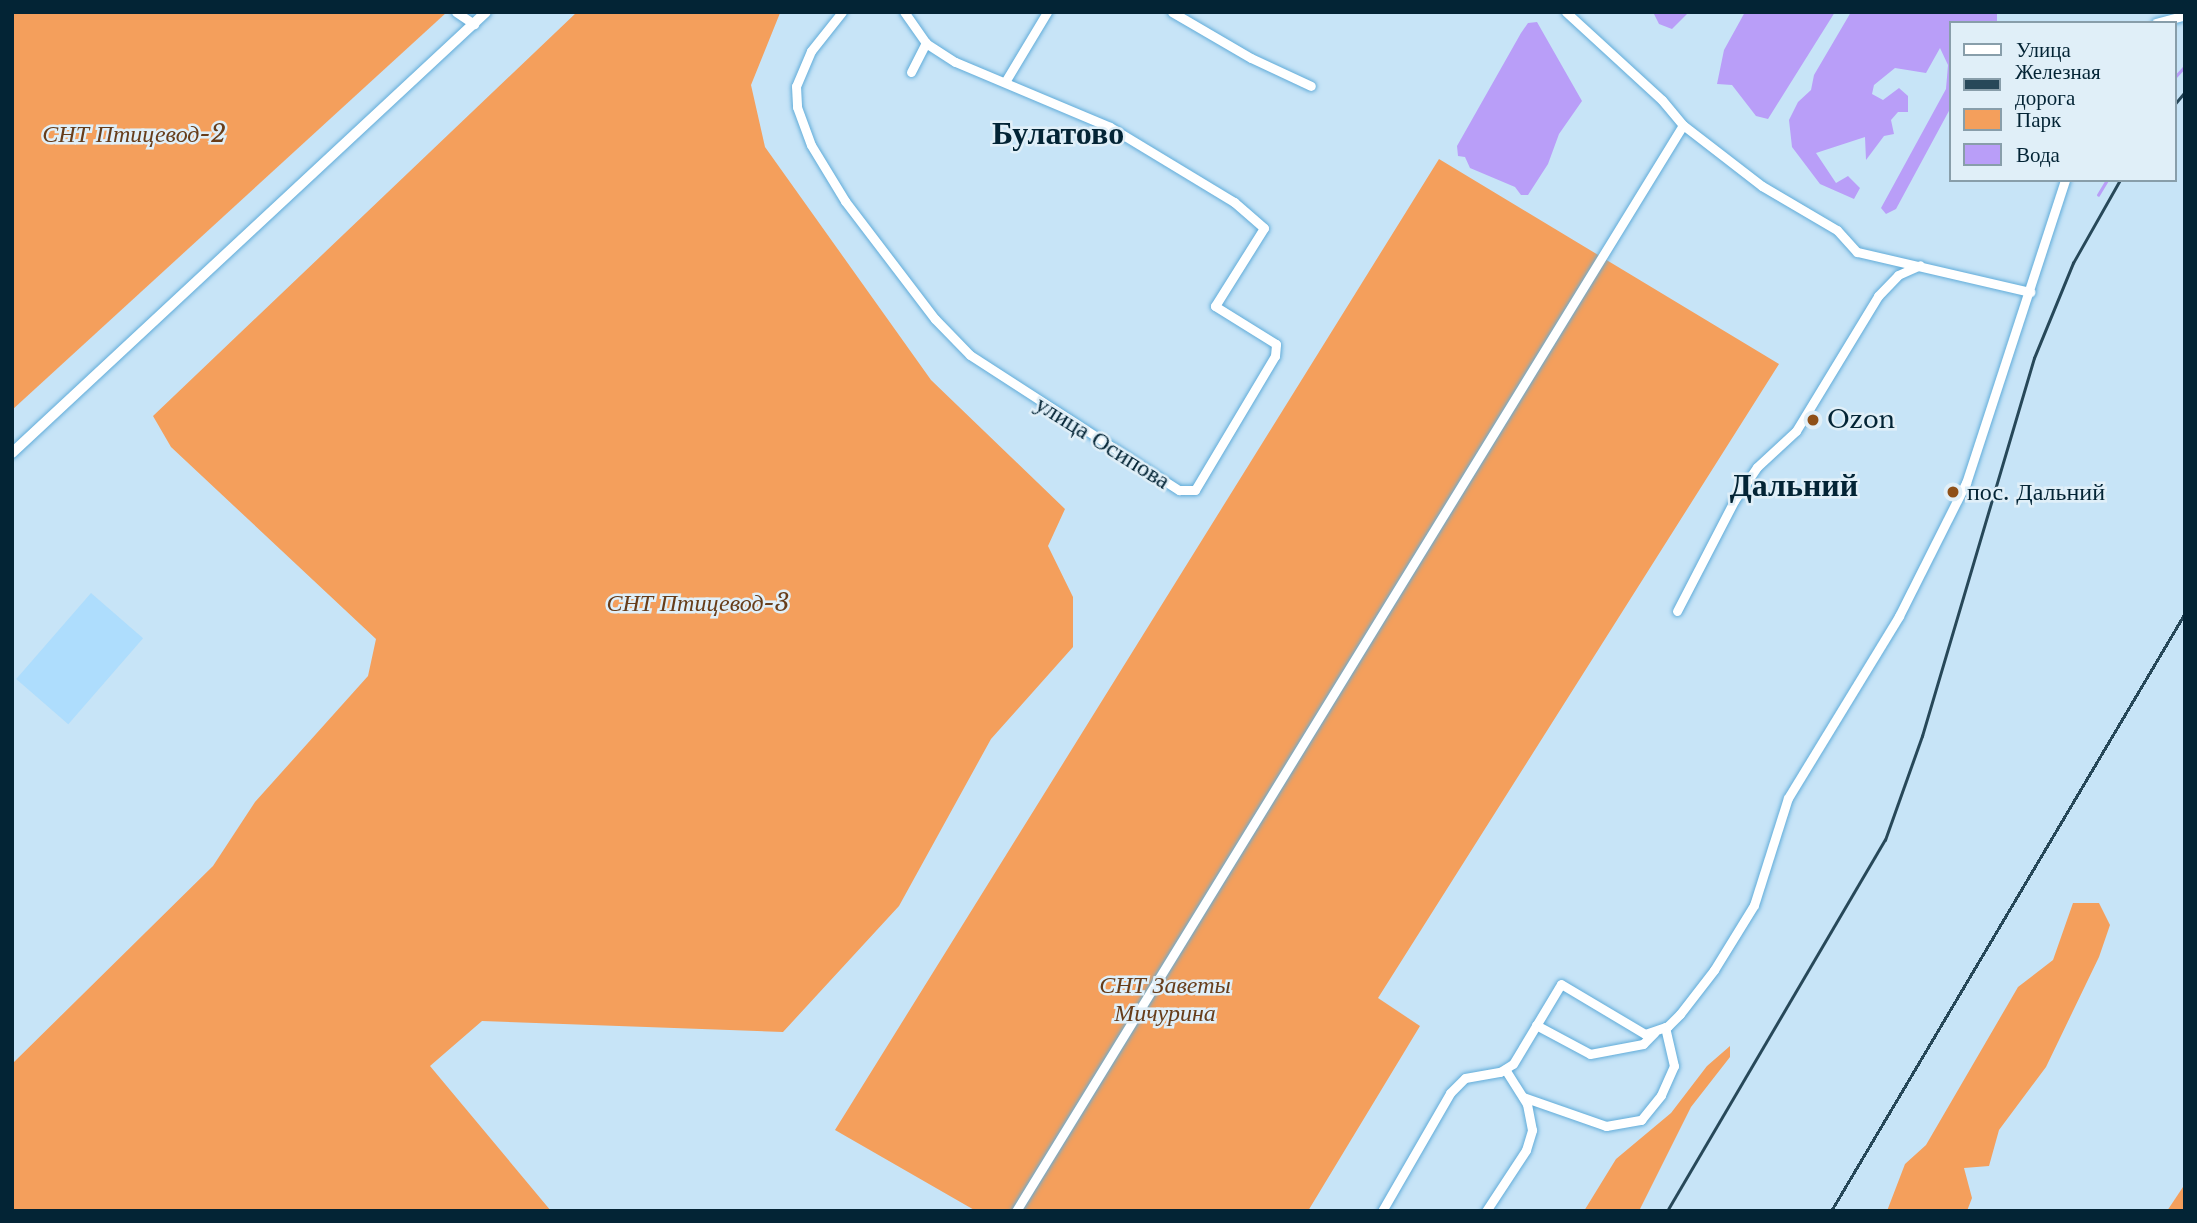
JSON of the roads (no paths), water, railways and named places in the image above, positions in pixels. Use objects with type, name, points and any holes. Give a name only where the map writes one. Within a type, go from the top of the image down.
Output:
[{"type":"main road","points":[[12,453],[486,12]]},
{"type":"street","points":[[456,12],[474,24]]},
{"type":"street","name":"улица Осипова","points":[[842,12],[811,51],[796,86],[797,107],[811,145],[845,201],[935,319],[970,355],[1179,491],[1195,490],[1275,356],[1273,341],[1215,306],[1264,228],[1234,202],[1110,127],[955,62],[926,43],[904,12]]},
{"type":"street","points":[[1005,82],[1047,12]]},
{"type":"street","points":[[1172,12],[1251,58],[1311,86]]},
{"type":"street","points":[[1566,12],[1662,100],[1683,125],[1762,186],[1837,230],[1857,252],[2030,292]]},
{"type":"street","points":[[2163,21],[2185,15]]},
{"type":"street","points":[[911,72],[926,43]]},
{"type":"street","points":[[1016,1211],[1683,125]]},
{"type":"street","points":[[1536,1025],[1590,1054],[1643,1044],[1665,1027],[1697,994],[1748,918],[1788,798],[1899,616],[1966,484],[2065,182]]},
{"type":"street","points":[[1677,611],[1741,490],[1757,467],[1796,431],[1878,296],[1898,275],[1920,265]]},
{"type":"street","points":[[1382,1211],[1457,1084],[1465,1078],[1505,1069],[1561,984],[1633,1029],[1654,1033]]},
{"type":"street","points":[[1523,1097],[1606,1126],[1641,1120],[1661,1096],[1674,1066],[1665,1027]]},
{"type":"street","points":[[1486,1211],[1529,1140],[1531,1113],[1505,1069]]},
{"type":"water","points":[[1653,12],[1689,12],[1672,29],[1659,24]]},
{"type":"water","points":[[1745,12],[1835,12],[1768,119],[1756,116],[1732,85],[1717,84],[1724,50]]},
{"type":"water","points":[[1851,12],[1997,12],[1997,21],[1948,21],[1948,65],[1940,48],[1926,73],[1895,68],[1874,85],[1872,94],[1883,100],[1899,88],[1908,96],[1908,112],[1898,112],[1891,120],[1894,134],[1884,136],[1866,160],[1865,137],[1816,153],[1836,183],[1848,176],[1860,188],[1854,199],[1820,184],[1792,147],[1789,120],[1798,102],[1811,90],[1814,75]]},
{"type":"water","points":[[1537,22],[1582,101],[1559,134],[1548,164],[1528,195],[1521,195],[1515,187],[1470,168],[1465,157],[1458,156],[1457,146],[1521,33],[1528,23]]},
{"type":"water","points":[[1948,65],[1948,113],[1896,209],[1886,214],[1881,208],[1946,89]]},
{"type":"waterway","points":[[2176,76],[2185,66]]},
{"type":"waterway","points":[[2098,195],[2106,182]]},
{"type":"railway","points":[[2176,103],[2185,92]]},
{"type":"railway","points":[[1667,1211],[1885,840],[1922,736],[2034,358],[2073,263],[2119,182]]},
{"type":"railway","points":[[1831,1211],[2185,613]]},
{"type":"place","name":"Ozon","points":[[1813,420]]},
{"type":"place","name":"пос. Дальний","points":[[1953,492]]},
{"type":"district","name":"Булатово","points":[[1058,133]]},
{"type":"district","name":"Дальний","points":[[1794,485]]},
{"type":"park label","name":"СНТ Птицевод-2","points":[[134,134]]},
{"type":"park label","name":"СНТ Птицевод-3","points":[[698,603]]},
{"type":"park label","name":"СНТ Заветы Мичурина","points":[[1165,999]]}]
